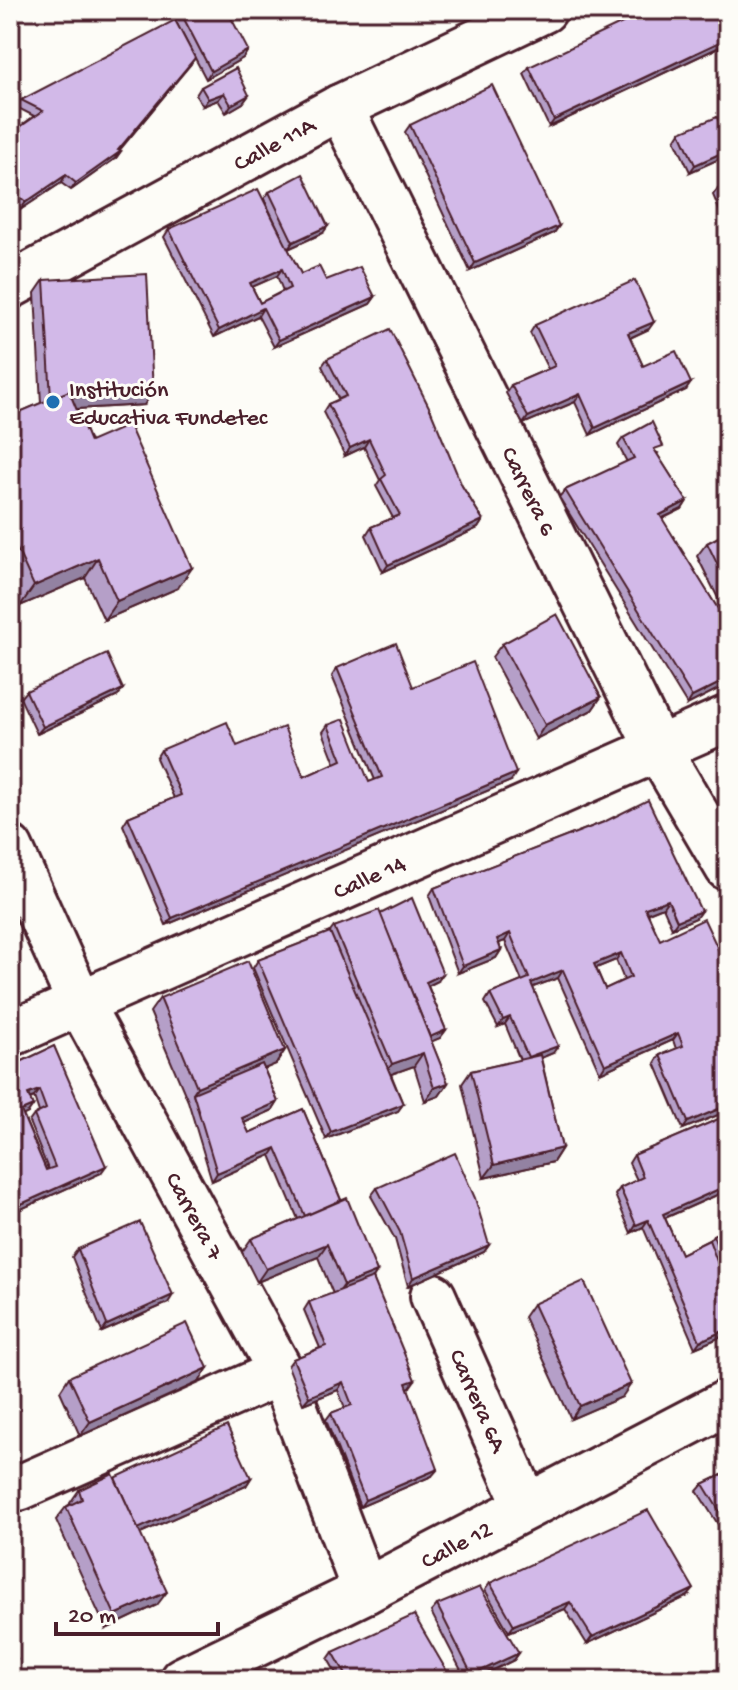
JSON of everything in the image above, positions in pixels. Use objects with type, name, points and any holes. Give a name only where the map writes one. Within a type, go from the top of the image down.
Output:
[{"type":"street","name":"Calle 11A","points":[[10,286],[340,107],[544,10]]},
{"type":"street","name":"Carrera 6","points":[[340,107],[658,749],[728,868]]},
{"type":"street","name":"Calle 14","points":[[10,1034],[728,718]]},
{"type":"street","name":"Carrera 7","points":[[10,848],[81,1005],[281,1372],[365,1591]]},
{"type":"street","name":"Carrera 6A","points":[[433,1296],[526,1505]]},
{"type":"street","points":[[19,1488],[281,1372]]},
{"type":"street","name":"Calle 12","points":[[182,1680],[365,1591],[728,1402]]},
{"type":"building","points":[[186,10],[227,10],[248,50],[211,71],[181,13]]},
{"type":"building","points":[[650,10],[728,10],[728,38],[554,120],[529,67]]},
{"type":"building","points":[[175,20],[195,58],[118,150],[121,151],[76,183],[66,175],[26,202],[10,189],[10,134],[43,111],[21,100]]},
{"type":"building","points":[[236,68],[249,95],[231,105],[224,93],[208,99],[201,87]]},
{"type":"building","points":[[492,85],[559,226],[475,263],[410,125]]},
{"type":"building","points":[[717,117],[728,141],[728,150],[695,165],[680,132]]},
{"type":"building","points":[[303,174],[328,226],[293,242],[269,192]]},
{"type":"building","points":[[728,183],[728,212],[718,188]]},
{"type":"building","points":[[258,189],[301,274],[319,266],[326,280],[360,267],[375,297],[279,340],[263,308],[219,330],[169,229]],"holes":[[[282,269],[290,288],[260,303],[250,283]]]},
{"type":"building","points":[[147,274],[153,392],[71,397],[69,391],[51,398],[44,280]]},
{"type":"building","points":[[635,280],[654,322],[628,333],[643,366],[676,351],[691,383],[595,428],[580,394],[528,417],[511,385],[555,366],[535,325]]},
{"type":"building","points":[[390,329],[431,411],[462,486],[483,520],[388,565],[371,527],[400,515],[381,479],[386,475],[369,439],[350,448],[328,404],[346,396],[327,359]]},
{"type":"building","points":[[69,391],[90,442],[129,425],[192,568],[117,601],[98,558],[34,586],[10,534],[10,407],[13,415]]},
{"type":"building","points":[[652,422],[663,446],[654,449],[687,501],[660,515],[728,625],[728,679],[692,697],[565,490],[634,458],[623,438]]},
{"type":"building","points":[[728,532],[728,586],[707,543]]},
{"type":"building","points":[[557,614],[601,697],[545,725],[502,644]]},
{"type":"building","points":[[396,643],[413,687],[473,662],[516,773],[172,918],[128,817],[181,795],[161,750],[227,722],[237,746],[284,727],[304,777],[342,760],[328,725],[344,719],[369,782],[382,777],[337,668]]},
{"type":"building","points":[[107,654],[123,689],[43,727],[26,691]]},
{"type":"building","points":[[648,800],[701,911],[677,921],[668,900],[645,908],[660,940],[704,919],[728,970],[728,1105],[688,1122],[660,1055],[683,1046],[678,1033],[605,1065],[563,970],[531,983],[558,1046],[528,1057],[510,1017],[503,1020],[490,994],[529,978],[510,933],[497,939],[501,950],[463,966],[434,888],[604,822]],"holes":[[[621,953],[631,977],[605,989],[594,964]]]},
{"type":"building","points":[[412,898],[443,974],[426,982],[446,1030],[430,1037],[380,914]]},
{"type":"building","points":[[379,910],[448,1083],[434,1088],[423,1053],[392,1064],[334,927]]},
{"type":"building","points":[[330,932],[403,1104],[331,1132],[258,960]]},
{"type":"building","points":[[248,961],[285,1050],[197,1087],[160,998]]},
{"type":"building","points":[[54,1046],[106,1166],[10,1209],[10,1067]],"holes":[[[39,1090],[46,1109],[34,1115],[55,1167],[46,1170],[21,1111],[33,1106],[28,1094]]]},
{"type":"building","points":[[540,1055],[562,1148],[494,1165],[471,1071]]},
{"type":"building","points":[[262,1064],[278,1102],[242,1118],[249,1133],[303,1109],[341,1200],[305,1216],[276,1148],[217,1173],[193,1093]]},
{"type":"building","points":[[728,1115],[728,1185],[663,1214],[681,1254],[709,1240],[728,1291],[728,1329],[700,1341],[648,1220],[636,1225],[620,1188],[643,1177],[634,1155]]},
{"type":"building","points":[[455,1153],[475,1198],[489,1245],[413,1278],[400,1232],[377,1188]]},
{"type":"building","points":[[347,1198],[377,1272],[344,1285],[327,1244],[266,1269],[251,1239]]},
{"type":"building","points":[[140,1222],[173,1295],[107,1325],[78,1249]]},
{"type":"building","points":[[728,1228],[728,1275],[713,1235]]},
{"type":"building","points":[[373,1278],[415,1380],[406,1383],[438,1469],[365,1500],[331,1413],[352,1405],[343,1382],[309,1397],[293,1359],[326,1346],[309,1302]]},
{"type":"building","points":[[584,1281],[631,1384],[580,1406],[533,1304]]},
{"type":"building","points":[[187,1323],[208,1368],[90,1422],[69,1377]]},
{"type":"building","points":[[227,1426],[251,1478],[138,1529],[115,1478]]},
{"type":"building","points":[[728,1472],[728,1525],[703,1484]]},
{"type":"building","points":[[113,1474],[167,1592],[115,1615],[66,1507],[82,1499],[79,1490]]},
{"type":"building","points":[[648,1510],[694,1589],[592,1637],[570,1602],[514,1625],[490,1583]]},
{"type":"building","points":[[480,1587],[519,1653],[472,1675],[437,1605]]},
{"type":"building","points":[[414,1615],[452,1680],[349,1680],[333,1652]]},
{"type":"building","points":[[10,1645],[17,1659],[10,1662]]},
{"type":"place","name":"Institución Educativa Fundetec","points":[[53,402]]}]
